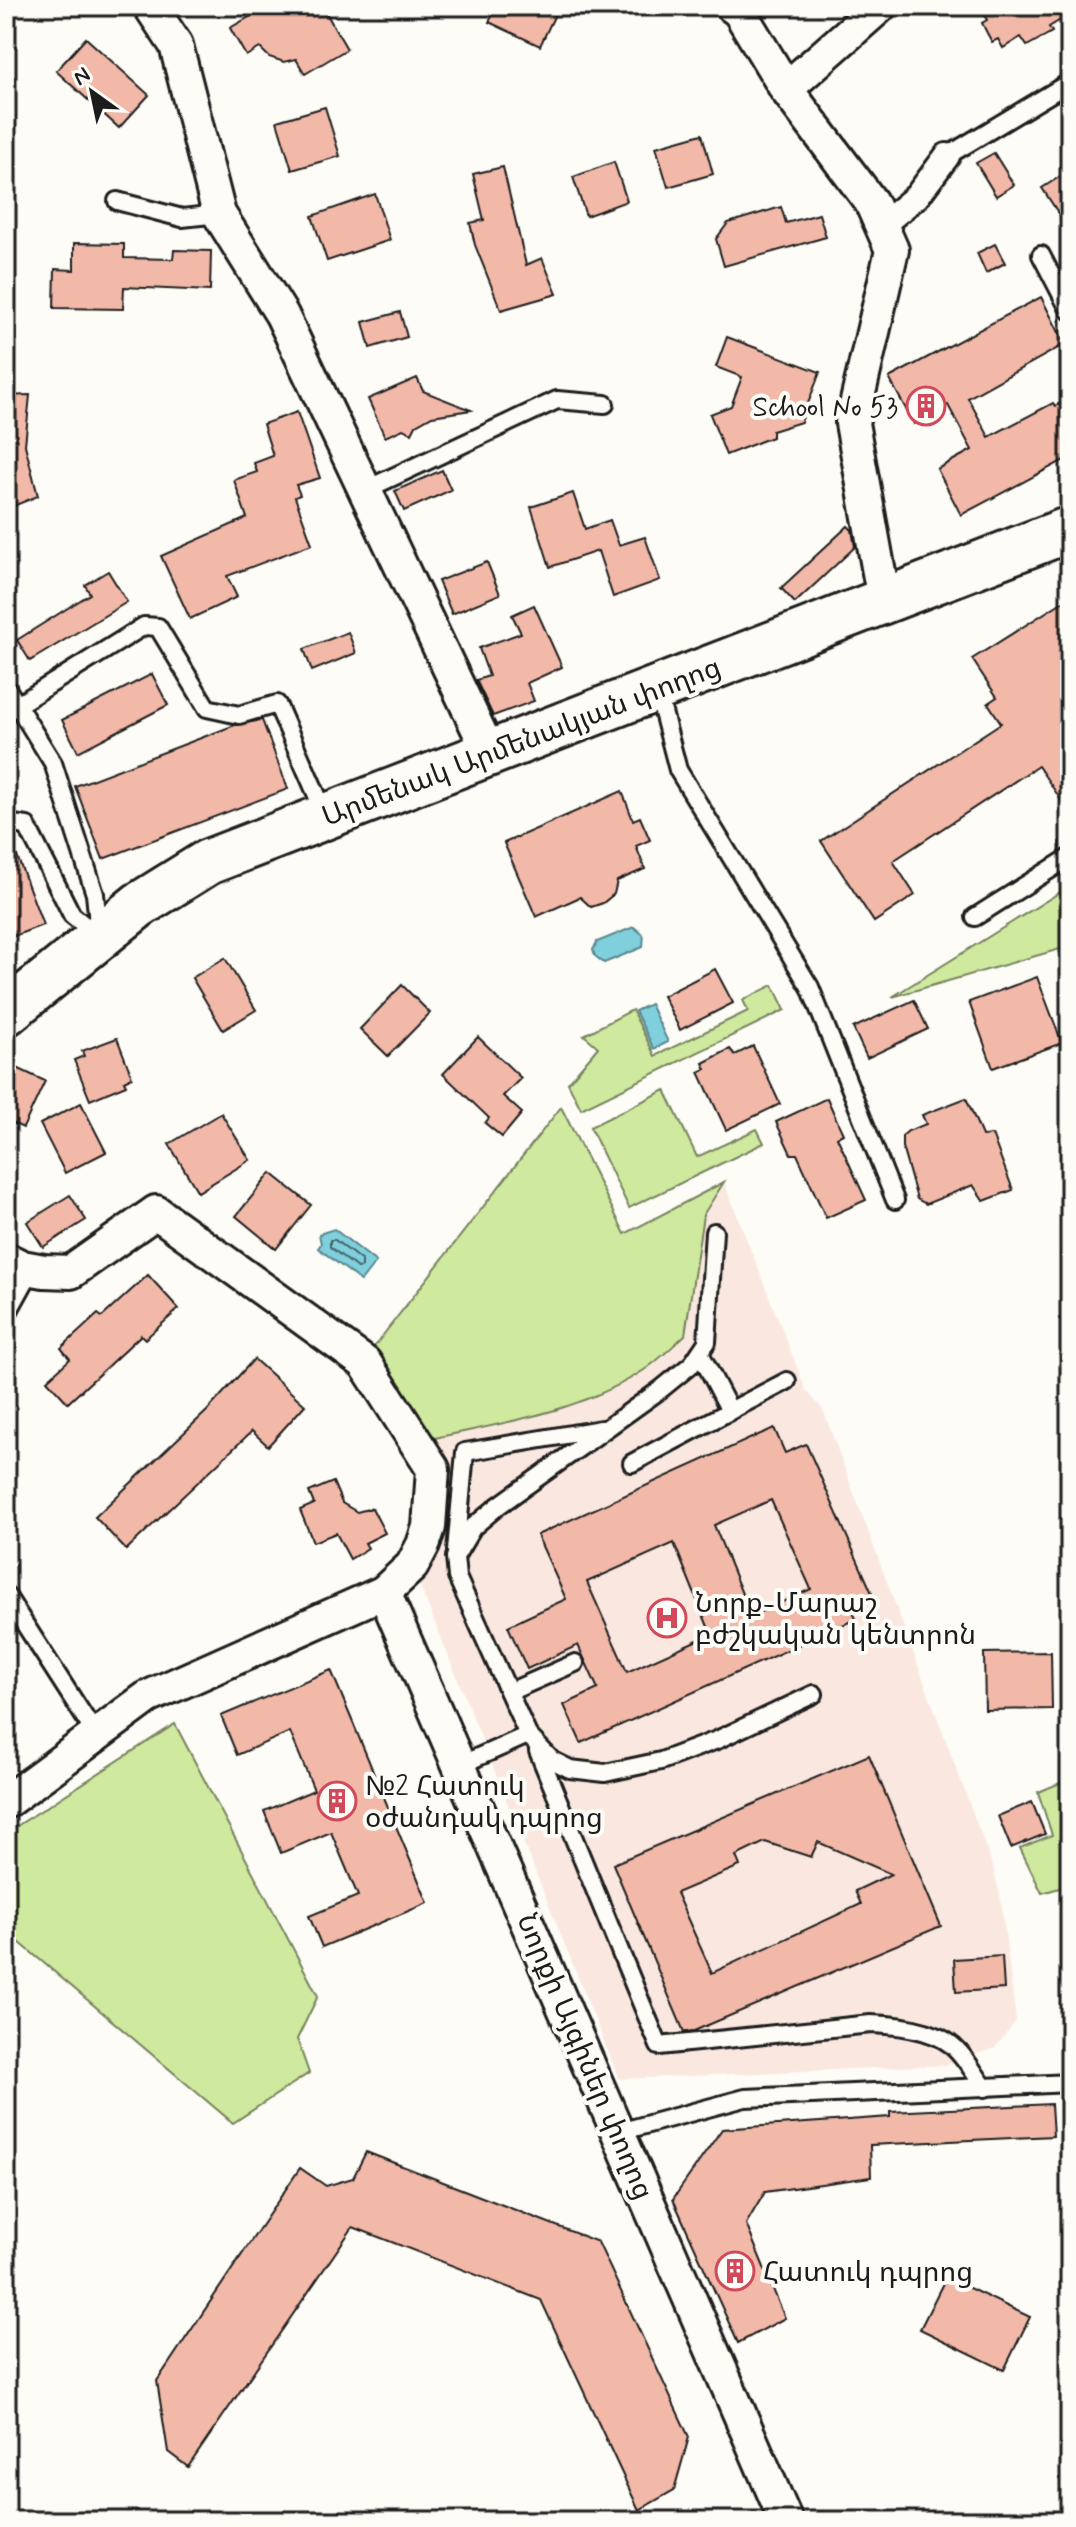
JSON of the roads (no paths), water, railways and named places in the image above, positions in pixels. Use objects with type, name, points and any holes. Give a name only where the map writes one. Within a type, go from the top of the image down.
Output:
[{"type":"main road","name":"Արմենակ Արմենակյան փողոց","points":[[6,1013],[139,905],[208,862],[1070,529]]},
{"type":"street","points":[[150,6],[176,45],[219,214],[282,315],[489,752]]},
{"type":"street","points":[[732,6],[739,11],[786,89],[871,202],[892,250],[852,423],[884,600]]},
{"type":"street","points":[[786,89],[880,6]]},
{"type":"street","points":[[882,225],[917,196],[947,156]]},
{"type":"street","points":[[9,1792],[148,1697],[384,1592],[412,1566],[423,1545],[429,1527],[433,1469],[365,1363],[156,1212],[71,1272],[19,1264]]},
{"type":"street","name":"Նորքի Այգիներ փողոց","points":[[384,1592],[786,2521]]},
{"type":"lane","points":[[947,156],[1070,82]]},
{"type":"lane","points":[[117,201],[182,218],[219,214]]},
{"type":"lane","points":[[1041,255],[1070,311]]},
{"type":"lane","points":[[365,490],[557,400],[605,404]]},
{"type":"lane","points":[[12,709],[144,626],[158,627],[207,708],[239,715],[277,704],[327,818]]},
{"type":"lane","points":[[6,687],[12,709],[53,763],[59,777],[95,894],[99,937]]},
{"type":"lane","points":[[657,687],[678,770],[810,987],[895,1200]]},
{"type":"lane","points":[[6,823],[27,826],[72,915],[99,937]]},
{"type":"lane","points":[[975,917],[1070,857]]},
{"type":"lane","points":[[455,1557],[473,1527],[498,1506],[692,1364],[707,1342],[714,1232]]},
{"type":"lane","points":[[6,1316],[19,1264]]},
{"type":"lane","points":[[700,1353],[730,1411]]},
{"type":"lane","points":[[632,1463],[787,1381]]},
{"type":"lane","points":[[607,1428],[465,1452],[455,1557],[457,1577],[531,1739],[659,2046],[871,2024],[898,2025],[943,2040],[957,2049],[985,2088]]},
{"type":"lane","points":[[6,1595],[96,1735]]},
{"type":"lane","points":[[509,1692],[575,1663]]},
{"type":"lane","points":[[531,1739],[552,1760],[570,1769],[593,1773],[619,1771],[661,1761],[717,1740],[814,1694]]},
{"type":"lane","points":[[460,1765],[531,1739]]},
{"type":"lane","points":[[619,2132],[745,2098],[1070,2083]]},
{"type":"water","points":[[634,927],[643,935],[643,947],[604,963],[595,956],[593,950],[597,942]]},
{"type":"water","points":[[650,1004],[668,1042],[654,1049],[635,1011]]},
{"type":"water","points":[[334,1229],[376,1262],[361,1281],[318,1248],[321,1244],[319,1234]]},
{"type":"place","name":"School No 53","points":[[926,406]]},
{"type":"place","name":"Նորք-Մարաշ բժշկական կենտրոն","points":[[667,1618]]},
{"type":"place","name":"№2 Հատուկ օժանդակ դպրոց","points":[[337,1801]]},
{"type":"place","name":"Հատուկ դպրոց","points":[[735,2271]]}]
